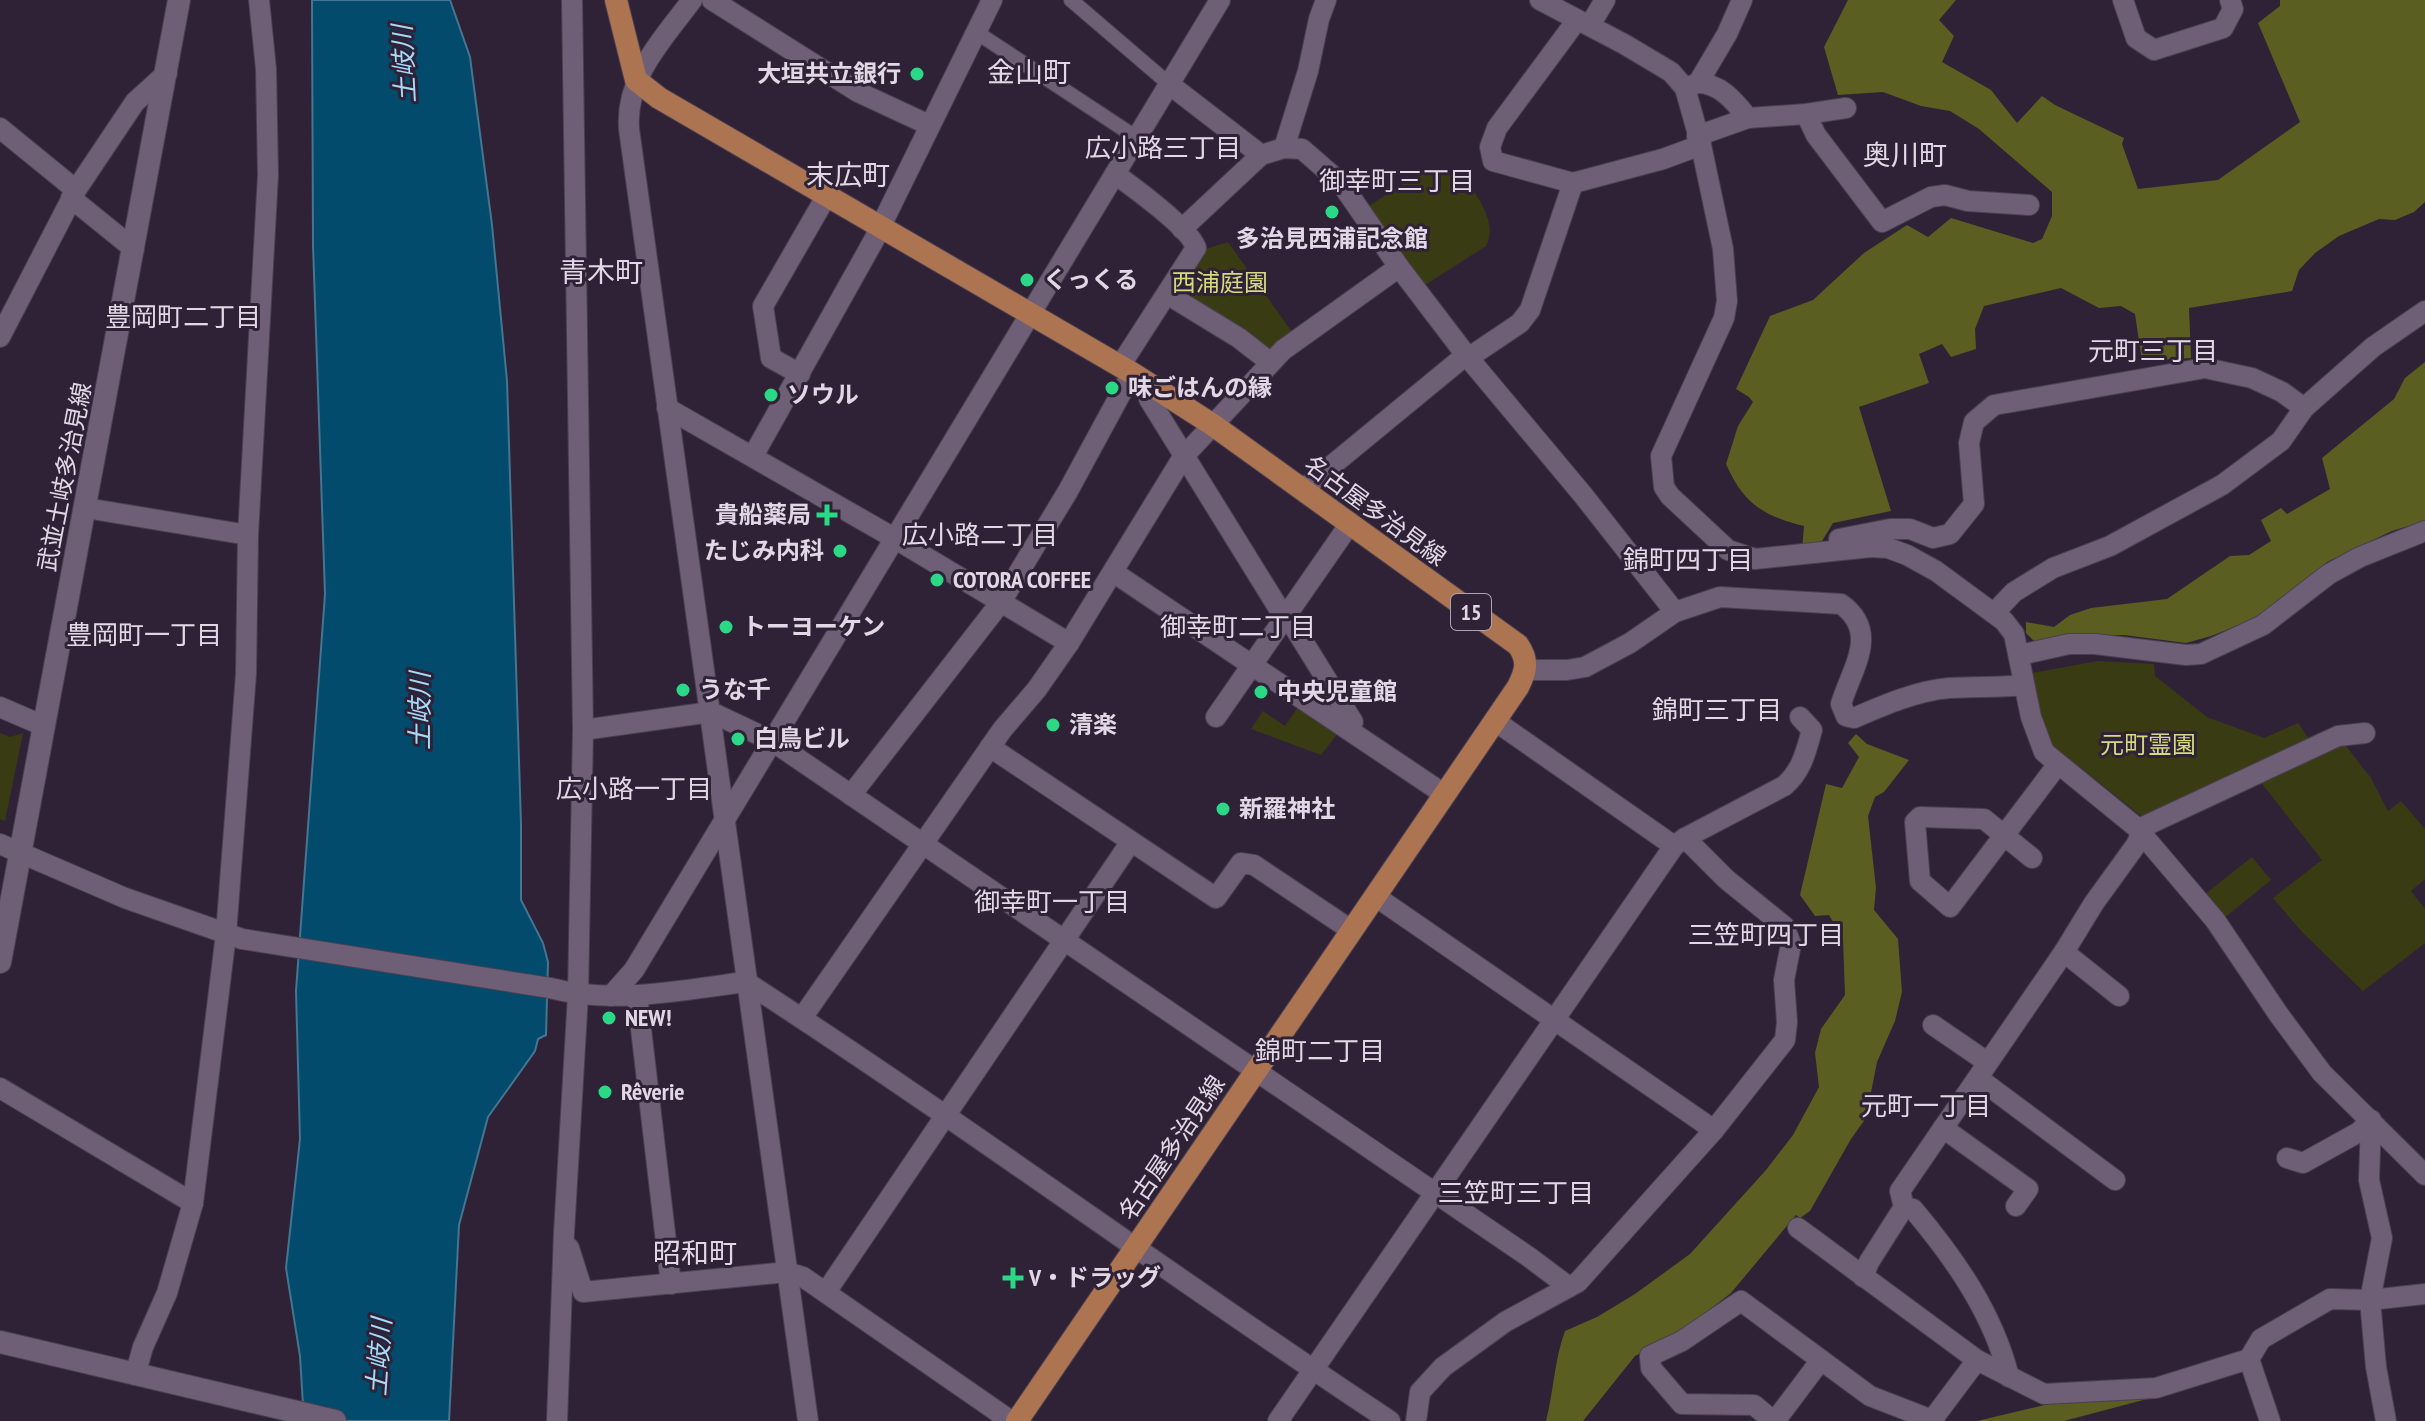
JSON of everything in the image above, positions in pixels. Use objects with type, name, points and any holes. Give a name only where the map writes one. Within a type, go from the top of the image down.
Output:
[{"type":"main road","name":"武並土岐多治見線","points":[[0,962],[179,0]]},
{"type":"main road","points":[[616,0],[636,80]]},
{"type":"main road","name":"名古屋多治見線","points":[[636,80],[659,98],[1126,370],[1213,425],[1518,645],[1525,656],[1526,670],[1495,721],[1137,1247],[1014,1421]]},
{"type":"main road","points":[[0,1342],[335,1421]]},
{"type":"street","points":[[145,1376],[143,1347],[167,1293],[193,1203],[234,937],[246,674],[248,535],[268,175],[266,69],[259,0]]},
{"type":"street","points":[[557,1421],[578,995],[583,730],[572,0]]},
{"type":"street","points":[[692,0],[636,80],[628,115],[629,129],[808,1421]]},
{"type":"street","points":[[712,0],[858,92],[929,125]]},
{"type":"street","points":[[753,456],[874,240],[992,0]]},
{"type":"street","points":[[1071,0],[1169,84],[1261,155]]},
{"type":"street","points":[[611,996],[634,970],[1220,0]]},
{"type":"street","points":[[1284,148],[1326,0]]},
{"type":"street","points":[[1540,0],[1691,86],[1713,85],[1730,97],[1748,118]]},
{"type":"street","points":[[1605,0],[1497,128],[1490,147],[1493,161],[1573,183],[1663,159],[1748,118],[1846,108]]},
{"type":"street","points":[[1742,0],[1727,34],[1691,86],[1699,141],[1723,249],[1727,301],[1724,318],[1661,456],[1664,487],[1728,550],[1739,555],[1755,559],[1888,548],[1936,571],[1994,613],[2014,634],[2024,685],[2044,752],[2141,834],[2215,920],[2322,1073],[2425,1175]]},
{"type":"street","points":[[2123,0],[2136,38],[2154,50],[2223,28],[2233,9],[2230,0]]},
{"type":"street","points":[[976,32],[1137,138]]},
{"type":"street","points":[[0,337],[74,194],[135,102],[167,73]]},
{"type":"street","points":[[1806,114],[1816,135],[1882,222],[1931,197],[1945,195],[1968,201],[2029,205]]},
{"type":"street","points":[[0,128],[134,249]]},
{"type":"street","points":[[1182,229],[1261,155],[1284,148],[1302,149],[1341,183],[1399,267],[1466,355],[1583,495],[1675,612]]},
{"type":"street","points":[[851,795],[1001,602],[1068,491],[1126,370],[1196,248],[1194,241],[1182,229],[1115,174]]},
{"type":"street","points":[[1302,490],[1466,355],[1474,354],[1520,323],[1530,310],[1573,183]]},
{"type":"street","points":[[800,374],[771,358],[763,306],[827,195]]},
{"type":"street","points":[[802,1018],[990,747],[1069,643],[1183,457],[1270,362],[1399,267]]},
{"type":"street","points":[[1167,294],[1239,338],[1270,362]]},
{"type":"street","points":[[1994,613],[2014,592],[2053,568],[2110,546],[2222,485],[2281,441],[2304,408],[2373,347],[2425,311]]},
{"type":"street","points":[[1819,553],[1841,538],[1890,529],[1910,529],[1933,538],[1950,534],[1974,504],[1969,443],[1974,422],[1994,405],[2205,368],[2252,378],[2282,392],[2304,408]]},
{"type":"street","points":[[1149,399],[1353,722]]},
{"type":"street","points":[[667,408],[1069,643]]},
{"type":"street","points":[[86,508],[248,535]]},
{"type":"street","points":[[1216,717],[1349,525]]},
{"type":"street","points":[[2020,655],[2069,644],[2201,654],[2263,625],[2329,574],[2360,557],[2425,531]]},
{"type":"street","points":[[1113,572],[1444,794]]},
{"type":"street","points":[[1526,670],[1585,667],[1630,643],[1675,612],[1720,597],[1841,604],[1854,613],[1861,627],[1861,645],[1841,704],[1846,716],[1854,718],[1922,693],[1949,688],[2024,685]]},
{"type":"street","points":[[0,707],[44,726]]},
{"type":"street","points":[[583,730],[711,712],[772,741],[1569,1287]]},
{"type":"street","points":[[1278,1421],[1679,842],[1792,779],[1804,759],[1812,730],[1800,717]]},
{"type":"street","points":[[1416,1421],[1420,1392],[1443,1367],[1505,1322],[1578,1282],[1714,1130],[1785,1040],[1784,980],[1791,944],[1784,926],[1679,842],[1495,721]]},
{"type":"street","points":[[1863,1277],[1869,1262],[1904,1207],[1900,1191],[2136,845],[2145,826],[2338,736],[2365,733]]},
{"type":"street","points":[[990,747],[1216,898],[1241,863],[1254,865],[1351,930]]},
{"type":"street","points":[[2032,858],[2004,835],[1984,819],[1920,817],[1915,822],[1920,881],[1950,907],[2004,835],[2058,764]]},
{"type":"street","points":[[826,1292],[1130,843]]},
{"type":"street","points":[[0,844],[125,898],[234,937],[578,995],[637,995],[746,982],[1137,1247],[1224,1311],[1390,1421]]},
{"type":"street","points":[[1375,896],[1714,1130]]},
{"type":"street","points":[[2064,952],[2119,996]]},
{"type":"street","points":[[637,995],[671,1284]]},
{"type":"street","points":[[1933,1025],[1982,1070],[2115,1180]]},
{"type":"street","points":[[0,1088],[193,1203]]},
{"type":"street","points":[[2287,1158],[2303,1163],[2359,1132],[2371,1120]]},
{"type":"street","points":[[2371,1120],[2369,1180],[2382,1238],[2370,1300],[2376,1367],[2386,1421]]},
{"type":"street","points":[[1943,1128],[2028,1189],[2016,1206]]},
{"type":"street","points":[[1904,1207],[1913,1209],[1965,1275],[2001,1345],[2009,1377]]},
{"type":"street","points":[[1798,1228],[1977,1360],[2044,1394],[2156,1388],[2249,1359],[2261,1339],[2330,1299],[2370,1300],[2425,1294]]},
{"type":"street","points":[[564,1233],[583,1292],[787,1272],[803,1277],[1014,1421]]},
{"type":"street","points":[[1821,1360],[1774,1421],[1754,1405],[1682,1404],[1651,1368],[1650,1356],[1682,1341],[1741,1301],[1870,1396],[1932,1420],[1977,1360]]},
{"type":"street","points":[[2249,1359],[2270,1421]]},
{"type":"green space","points":[[1848,0],[1956,0],[1939,20],[1954,36],[1942,62],[1991,90],[2017,123],[2042,96],[2124,138],[2122,144],[2138,189],[2218,180],[2300,122],[2258,23],[2280,6],[2280,0],[2425,0],[2425,202],[2414,212],[2395,220],[2379,219],[2339,236],[2315,253],[2299,270],[2292,291],[2189,308],[2191,358],[2142,361],[2135,314],[2121,306],[2099,308],[2061,288],[1984,306],[1975,329],[1976,349],[1951,357],[1942,344],[1919,354],[1929,383],[1859,407],[1891,511],[1833,523],[1816,551],[1802,550],[1804,526],[1777,518],[1756,506],[1740,489],[1726,464],[1738,426],[1753,402],[1736,389],[1770,316],[1813,300],[1864,253],[1907,225],[1928,237],[1951,218],[2033,243],[2042,239],[2052,216],[2052,192],[1979,129],[1950,111],[1921,106],[1883,92],[1838,95],[1824,47]]},
{"type":"green space","points":[[1432,169],[1460,173],[1484,208],[1490,227],[1486,246],[1422,287],[1366,208],[1419,173]]},
{"type":"green space","name":"西浦庭園","points":[[1228,242],[1292,332],[1269,352],[1176,291],[1206,249]]},
{"type":"green space","points":[[2425,362],[2425,521],[2392,531],[2327,562],[2264,615],[2211,636],[2186,643],[2124,635],[2082,635],[2036,643],[2026,633],[2026,622],[2054,627],[2070,615],[2091,608],[2167,599],[2230,556],[2249,555],[2271,541],[2261,520],[2281,508],[2287,514],[2330,489],[2322,458],[2394,399],[2405,378]]},
{"type":"green space","name":"元町霊園","points":[[2098,661],[2154,664],[2155,676],[2207,717],[2264,738],[2298,723],[2316,749],[2342,741],[2371,778],[2388,811],[2401,801],[2425,829],[2425,879],[2411,891],[2425,909],[2425,943],[2363,991],[2302,932],[2273,898],[2322,860],[2252,771],[2149,819],[2051,744],[2040,715],[2032,673]]},
{"type":"green space","points":[[1298,707],[1338,733],[1321,755],[1251,729],[1263,711],[1285,726]]},
{"type":"green space","points":[[0,733],[10,737],[23,733],[5,821],[0,819]]},
{"type":"green space","points":[[1856,734],[1867,744],[1909,760],[1884,792],[1875,797],[1868,816],[1876,888],[1874,910],[1898,939],[1902,992],[1895,1021],[1877,1062],[1866,1118],[1810,1211],[1800,1218],[1796,1215],[1731,1293],[1682,1331],[1635,1356],[1583,1421],[1546,1421],[1565,1331],[1597,1317],[1635,1294],[1690,1254],[1766,1170],[1793,1135],[1819,1087],[1815,1053],[1821,1029],[1845,995],[1843,939],[1829,915],[1815,916],[1800,895],[1826,784],[1842,788],[1859,757],[1848,743]]},
{"type":"green space","points":[[2252,857],[2271,880],[2223,919],[2204,895]]},
{"type":"green space","points":[[2148,1395],[2147,1399],[2064,1421],[1977,1421],[2066,1400]]},
{"type":"water","name":"土岐川","points":[[312,0],[450,0],[470,57],[492,225],[507,381],[521,900],[543,943],[548,962],[546,1035],[538,1039],[535,1051],[488,1117],[459,1225],[449,1421],[304,1421],[300,1356],[286,1268],[300,1139],[296,991],[325,594],[313,245]]},
{"type":"place","name":"大垣共立銀行","points":[[917,74]]},
{"type":"place","name":"多治見西浦記念館","points":[[1332,212]]},
{"type":"place","name":"くっくる","points":[[1027,280]]},
{"type":"place","name":"味ごはんの縁","points":[[1112,388]]},
{"type":"place","name":"ソウル","points":[[771,395]]},
{"type":"place","name":"貴船薬局","points":[[827,515]]},
{"type":"place","name":"たじみ内科","points":[[840,551]]},
{"type":"place","name":"COTORA COFFEE","points":[[937,580]]},
{"type":"place","name":"トーヨーケン","points":[[726,627]]},
{"type":"place","name":"うな千","points":[[683,690]]},
{"type":"place","name":"中央児童館","points":[[1261,692]]},
{"type":"place","name":"清楽","points":[[1053,725]]},
{"type":"place","name":"白鳥ビル","points":[[738,739]]},
{"type":"place","name":"新羅神社","points":[[1223,809]]},
{"type":"place","name":"NEW!","points":[[609,1018]]},
{"type":"place","name":"Rêverie","points":[[605,1092]]},
{"type":"place","name":"V・ドラッグ","points":[[1013,1278]]},
{"type":"district","name":"金山町","points":[[1029,72]]},
{"type":"district","name":"広小路三丁目","points":[[1163,148]]},
{"type":"district","name":"奥川町","points":[[1905,155]]},
{"type":"district","name":"末広町","points":[[848,175]]},
{"type":"district","name":"御幸町三丁目","points":[[1397,181]]},
{"type":"district","name":"青木町","points":[[601,272]]},
{"type":"district","name":"豊岡町二丁目","points":[[183,317]]},
{"type":"district","name":"元町三丁目","points":[[2153,351]]},
{"type":"district","name":"広小路二丁目","points":[[980,535]]},
{"type":"district","name":"錦町四丁目","points":[[1688,560]]},
{"type":"district","name":"御幸町二丁目","points":[[1238,627]]},
{"type":"district","name":"豊岡町一丁目","points":[[144,635]]},
{"type":"district","name":"錦町三丁目","points":[[1717,710]]},
{"type":"district","name":"広小路一丁目","points":[[634,789]]},
{"type":"district","name":"御幸町一丁目","points":[[1052,902]]},
{"type":"district","name":"三笠町四丁目","points":[[1766,935]]},
{"type":"district","name":"錦町二丁目","points":[[1320,1051]]},
{"type":"district","name":"元町一丁目","points":[[1926,1106]]},
{"type":"district","name":"三笠町三丁目","points":[[1516,1193]]},
{"type":"district","name":"昭和町","points":[[695,1253]]}]
